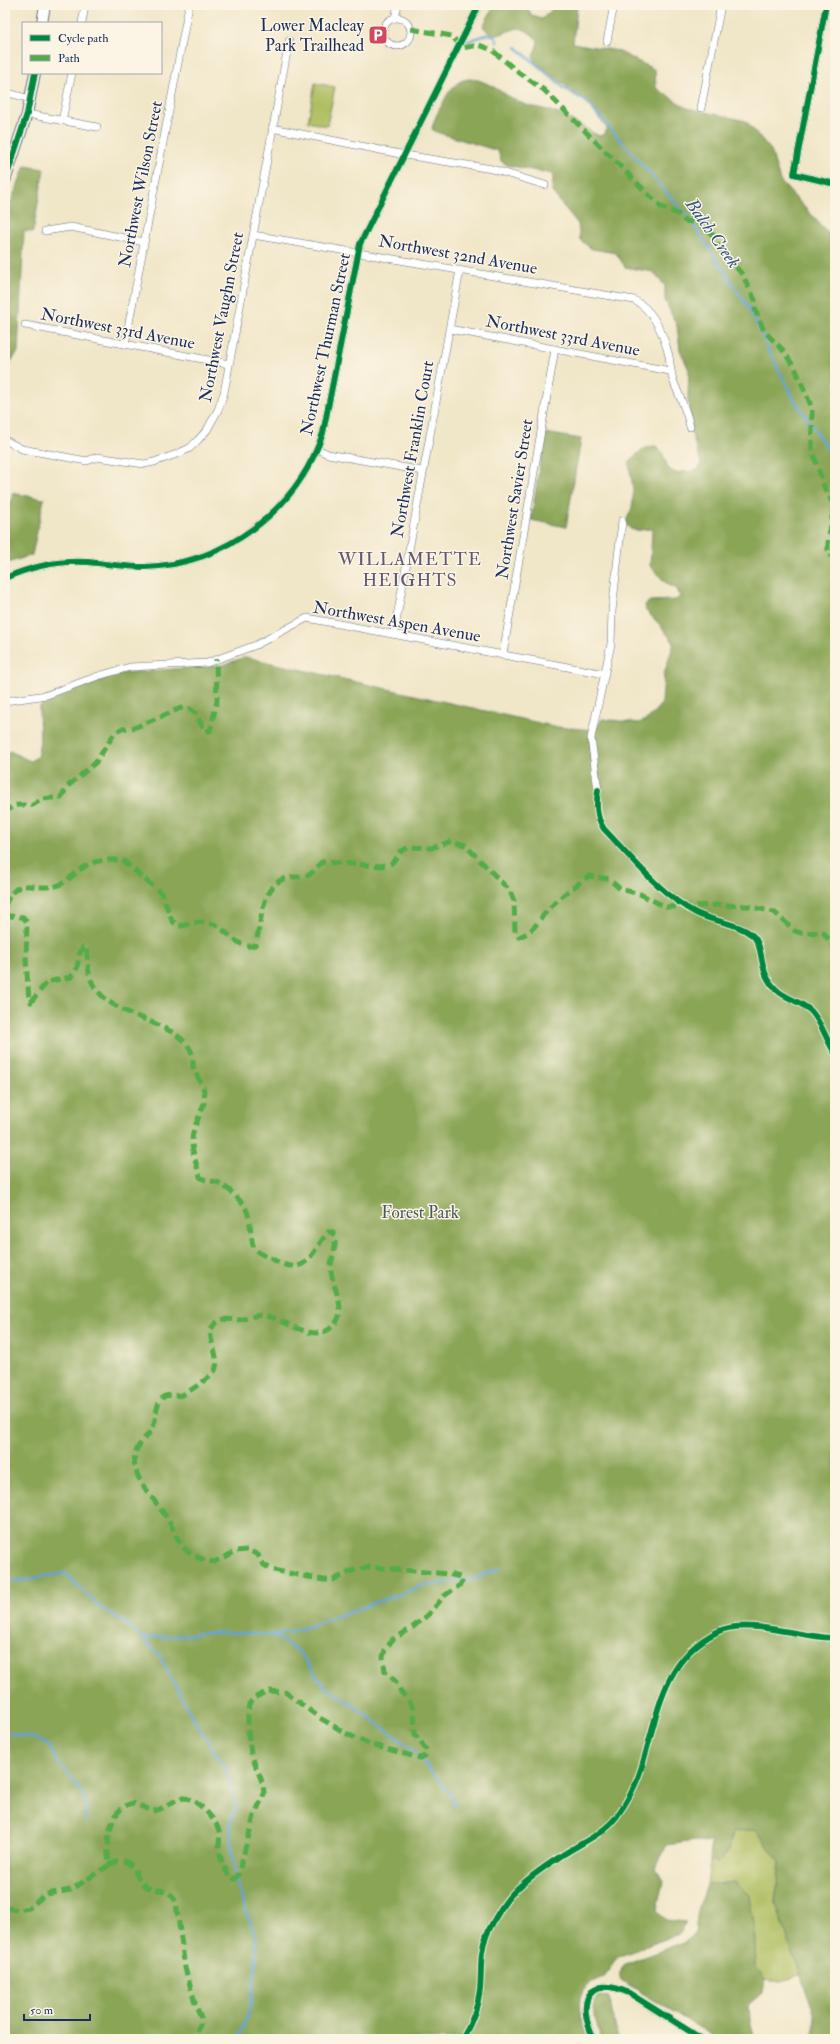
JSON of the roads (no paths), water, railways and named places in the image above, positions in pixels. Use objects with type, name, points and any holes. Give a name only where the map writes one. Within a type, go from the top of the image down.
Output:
[{"type":"main road","points":[[42,22],[45,5]]},
{"type":"main road","points":[[5,181],[27,114],[35,74]]},
{"type":"street","points":[[82,22],[85,5]]},
{"type":"street","name":"Northwest Wilson Street","points":[[125,344],[189,5]]},
{"type":"street","points":[[394,18],[398,5]]},
{"type":"street","name":"Northwest Thurman Street","points":[[5,578],[49,563],[86,562],[125,566],[160,566],[185,562],[219,550],[252,531],[281,504],[298,484],[317,450],[323,433],[357,252],[364,234],[479,5]]},
{"type":"street","points":[[607,42],[614,5]]},
{"type":"street","points":[[701,108],[721,5]]},
{"type":"street","points":[[826,5],[794,174],[805,178],[835,184]]},
{"type":"street","name":"Northwest Vaughn Street","points":[[5,440],[22,449],[86,461],[101,458],[144,464],[166,459],[190,448],[207,430],[218,410],[229,364],[289,41]]},
{"type":"street","points":[[62,121],[72,74]]},
{"type":"street","points":[[5,92],[30,99]]},
{"type":"street","points":[[27,114],[97,128]]},
{"type":"street","points":[[272,128],[405,155],[492,169],[545,185]]},
{"type":"street","points":[[45,231],[71,227],[144,242]]},
{"type":"street","name":"Northwest 32nd Avenue","points":[[252,235],[634,300],[647,309],[656,322],[666,348],[670,371]]},
{"type":"street","name":"Northwest Franklin Court","points":[[394,633],[460,270]]},
{"type":"street","name":"Northwest 33rd Avenue","points":[[24,325],[229,364]]},
{"type":"street","name":"Northwest 33rd Avenue","points":[[449,329],[670,371]]},
{"type":"street","name":"Northwest Savier Street","points":[[504,654],[555,349]]},
{"type":"street","points":[[670,371],[686,409],[690,427]]},
{"type":"street","points":[[317,450],[328,454],[423,471]]},
{"type":"street","points":[[598,790],[591,738],[600,702],[611,644],[612,611],[622,521]]},
{"type":"street","name":"Northwest Aspen Avenue","points":[[5,701],[47,695],[130,666],[207,662],[256,645],[307,618],[394,633],[605,674]]},
{"type":"street","points":[[594,2039],[588,2026],[585,2011],[586,2001],[594,1990],[605,1986],[617,1987],[630,1993],[702,2039]]},
{"type":"waterway","name":"Balch Creek","points":[[466,42],[488,34],[495,36],[497,42]]},
{"type":"waterway","name":"Balch Creek","points":[[516,47],[565,89],[587,102],[689,218],[749,308],[795,401],[829,451],[835,474]]},
{"type":"waterway","points":[[144,1638],[225,1632],[272,1635],[295,1631],[422,1586],[471,1579],[500,1568]]},
{"type":"waterway","points":[[5,1580],[18,1581],[65,1573],[101,1608],[126,1623],[160,1656],[193,1718],[227,1771],[236,1809],[230,1823],[232,1855],[239,1890],[255,1936],[256,1964],[249,2012],[238,2039]]},
{"type":"waterway","points":[[272,1635],[298,1651],[325,1687],[346,1700],[412,1749],[450,1793],[456,1807]]},
{"type":"waterway","points":[[5,1732],[37,1739],[50,1747],[58,1763],[72,1778],[85,1798],[86,1822]]},
{"type":"waterway","points":[[5,2032],[7,2039]]},
{"type":"place","name":"Lower Macleay Park Trailhead","points":[[378,35]]},
{"type":"district","name":"WILLAMETTE HEIGHTS","points":[[410,569]]},
{"type":"park label","name":"Forest Park","points":[[420,1212]]}]
